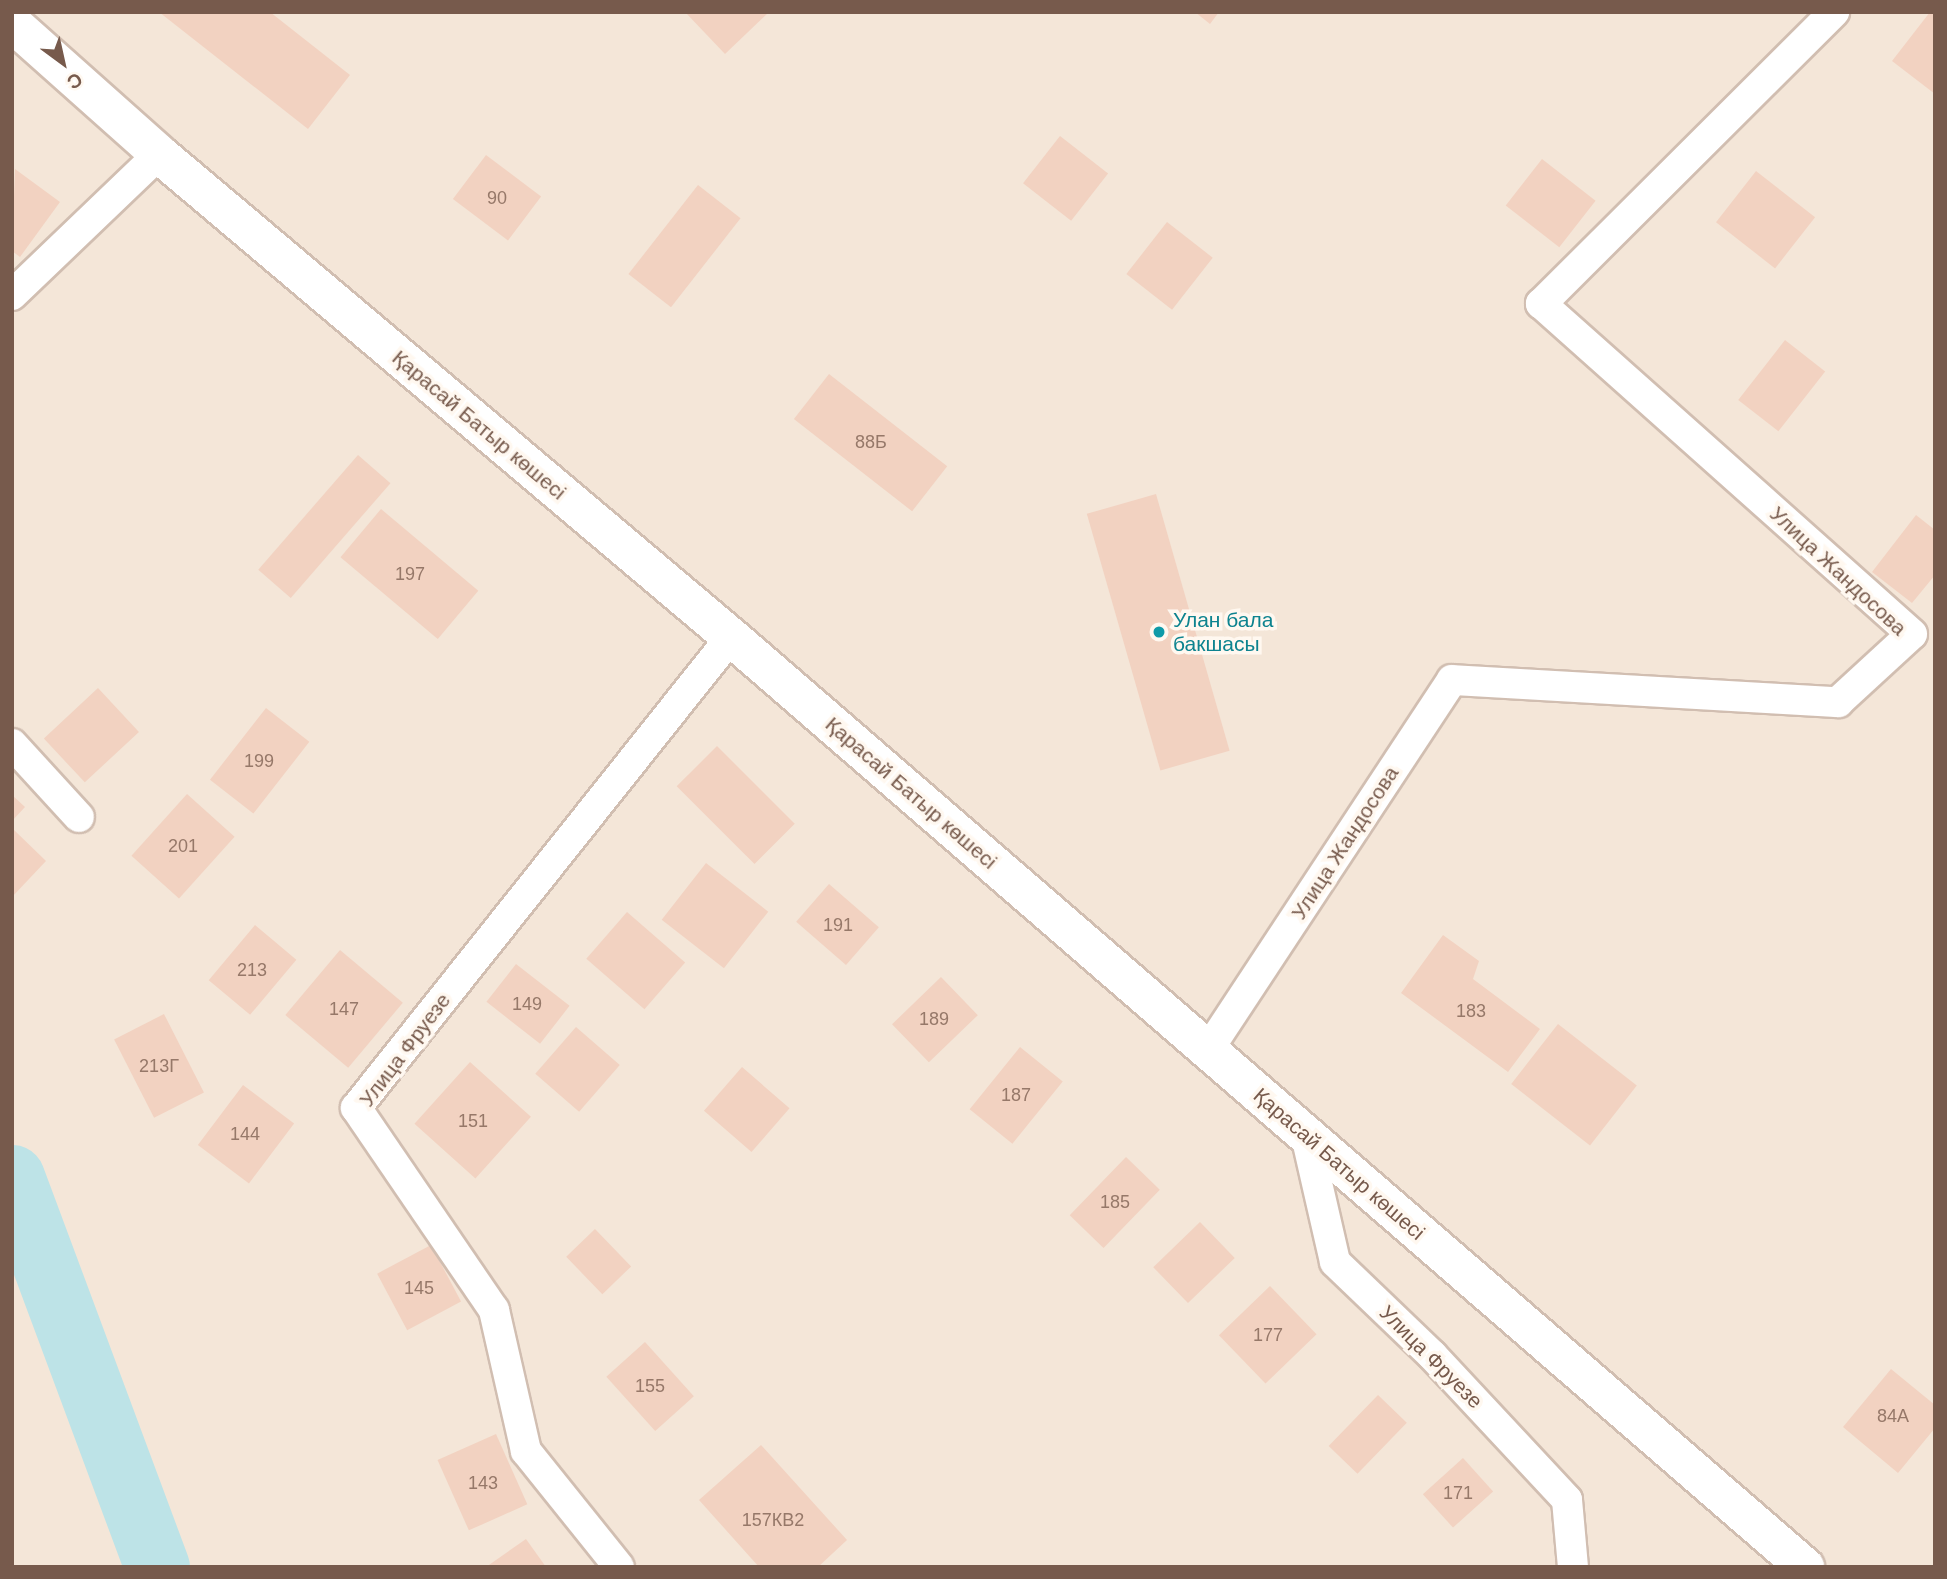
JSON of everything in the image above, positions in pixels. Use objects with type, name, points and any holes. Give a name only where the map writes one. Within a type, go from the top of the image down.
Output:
[{"type":"main road","name":"Қарасай Батыр көшесі","points":[[12,23],[159,154],[731,637],[1805,1567]]},
{"type":"street","name":"Улица Жандосова","points":[[1208,1050],[1452,680],[1838,702],[1913,634],[1541,304],[1834,12]]},
{"type":"street","points":[[12,295],[159,154]]},
{"type":"street","name":"Улица Фруезе","points":[[619,1567],[526,1451],[494,1310],[356,1108],[731,637]]},
{"type":"street","points":[[12,744],[79,817]]},
{"type":"street","name":"Улица Фруезе","points":[[1306,1135],[1335,1262],[1432,1355],[1567,1500],[1573,1567]]},
{"type":"shaded area","points":[[12,12],[1935,12],[1935,1567],[12,1567]]},
{"type":"building","points":[[159,12],[270,12],[350,75],[308,129]]},
{"type":"building","points":[[685,12],[769,12],[725,54]]},
{"type":"building","points":[[1195,12],[1219,12],[1210,24]]},
{"type":"building","points":[[1930,12],[1935,12],[1935,94],[1892,61]]},
{"type":"building","points":[[1060,136],[1108,174],[1071,221],[1023,183]]},
{"type":"building","points":[[486,155],[541,197],[508,240],[453,199]]},
{"type":"building","points":[[1542,159],[1596,201],[1559,247],[1506,205]]},
{"type":"building","points":[[15,169],[60,202],[20,257],[12,251]]},
{"type":"building","points":[[1756,171],[1815,217],[1775,268],[1716,222]]},
{"type":"building","points":[[698,185],[741,218],[671,307],[628,274]]},
{"type":"building","points":[[1167,222],[1213,258],[1172,310],[1126,274]]},
{"type":"building","points":[[1785,340],[1825,371],[1778,431],[1738,400]]},
{"type":"building","points":[[829,374],[947,466],[912,511],[794,419]]},
{"type":"building","points":[[358,455],[390,483],[291,598],[258,570]]},
{"type":"building","name":"Улан бала бакшасы","points":[[1156,494],[1230,751],[1160,771],[1087,514]]},
{"type":"building","points":[[381,509],[478,591],[438,639],[341,557]]},
{"type":"building","points":[[1916,515],[1935,530],[1935,575],[1912,603],[1872,572]]},
{"type":"building","points":[[98,688],[139,732],[85,782],[44,738]]},
{"type":"building","points":[[266,708],[309,742],[253,814],[210,780]]},
{"type":"building","points":[[717,746],[795,824],[754,864],[677,786]]},
{"type":"building","points":[[187,794],[235,837],[179,899],[131,856]]},
{"type":"building","points":[[12,795],[25,807],[12,821]]},
{"type":"building","points":[[12,828],[46,861],[12,897]]},
{"type":"building","points":[[706,863],[768,912],[724,968],[662,920]]},
{"type":"building","points":[[829,884],[879,927],[846,965],[796,922]]},
{"type":"building","points":[[627,912],[685,963],[644,1009],[586,959]]},
{"type":"building","points":[[255,925],[296,960],[250,1015],[209,980]]},
{"type":"building","points":[[1443,935],[1479,961],[1473,979],[1540,1029],[1508,1072],[1401,993]]},
{"type":"building","points":[[340,950],[403,1003],[348,1068],[285,1015]]},
{"type":"building","points":[[516,964],[570,1006],[540,1044],[486,1002]]},
{"type":"building","points":[[941,977],[978,1015],[929,1062],[892,1024]]},
{"type":"building","points":[[164,1014],[204,1092],[154,1118],[114,1039]]},
{"type":"building","points":[[1558,1024],[1637,1086],[1590,1145],[1511,1084]]},
{"type":"building","points":[[576,1027],[620,1065],[579,1112],[535,1074]]},
{"type":"building","points":[[1020,1047],[1063,1082],[1012,1144],[970,1109]]},
{"type":"building","points":[[470,1062],[531,1117],[475,1179],[414,1124]]},
{"type":"building","points":[[742,1067],[790,1108],[751,1152],[704,1111]]},
{"type":"building","points":[[243,1085],[294,1124],[249,1183],[198,1145]]},
{"type":"building","points":[[1126,1157],[1160,1190],[1104,1248],[1070,1215]]},
{"type":"building","points":[[1200,1222],[1235,1258],[1188,1303],[1153,1267]]},
{"type":"building","points":[[595,1229],[631,1266],[602,1294],[566,1257]]},
{"type":"building","points":[[431,1245],[461,1302],[407,1330],[377,1274]]},
{"type":"building","points":[[1270,1286],[1317,1334],[1265,1384],[1219,1335]]},
{"type":"building","points":[[645,1342],[694,1396],[655,1431],[606,1377]]},
{"type":"building","points":[[1891,1369],[1935,1405],[1935,1428],[1898,1473],[1843,1427]]},
{"type":"building","points":[[1378,1395],[1407,1423],[1357,1474],[1329,1446]]},
{"type":"building","points":[[496,1434],[527,1504],[469,1530],[438,1460]]},
{"type":"building","points":[[761,1445],[847,1540],[818,1567],[759,1567],[699,1500]]},
{"type":"building","points":[[1463,1458],[1493,1491],[1453,1528],[1423,1494]]},
{"type":"building","points":[[526,1539],[546,1567],[486,1567]]},
{"type":"waterway","points":[[12,1177],[157,1567]]},
{"type":"place","name":"Улан бала бакшасы","points":[[1159,632]]}]
